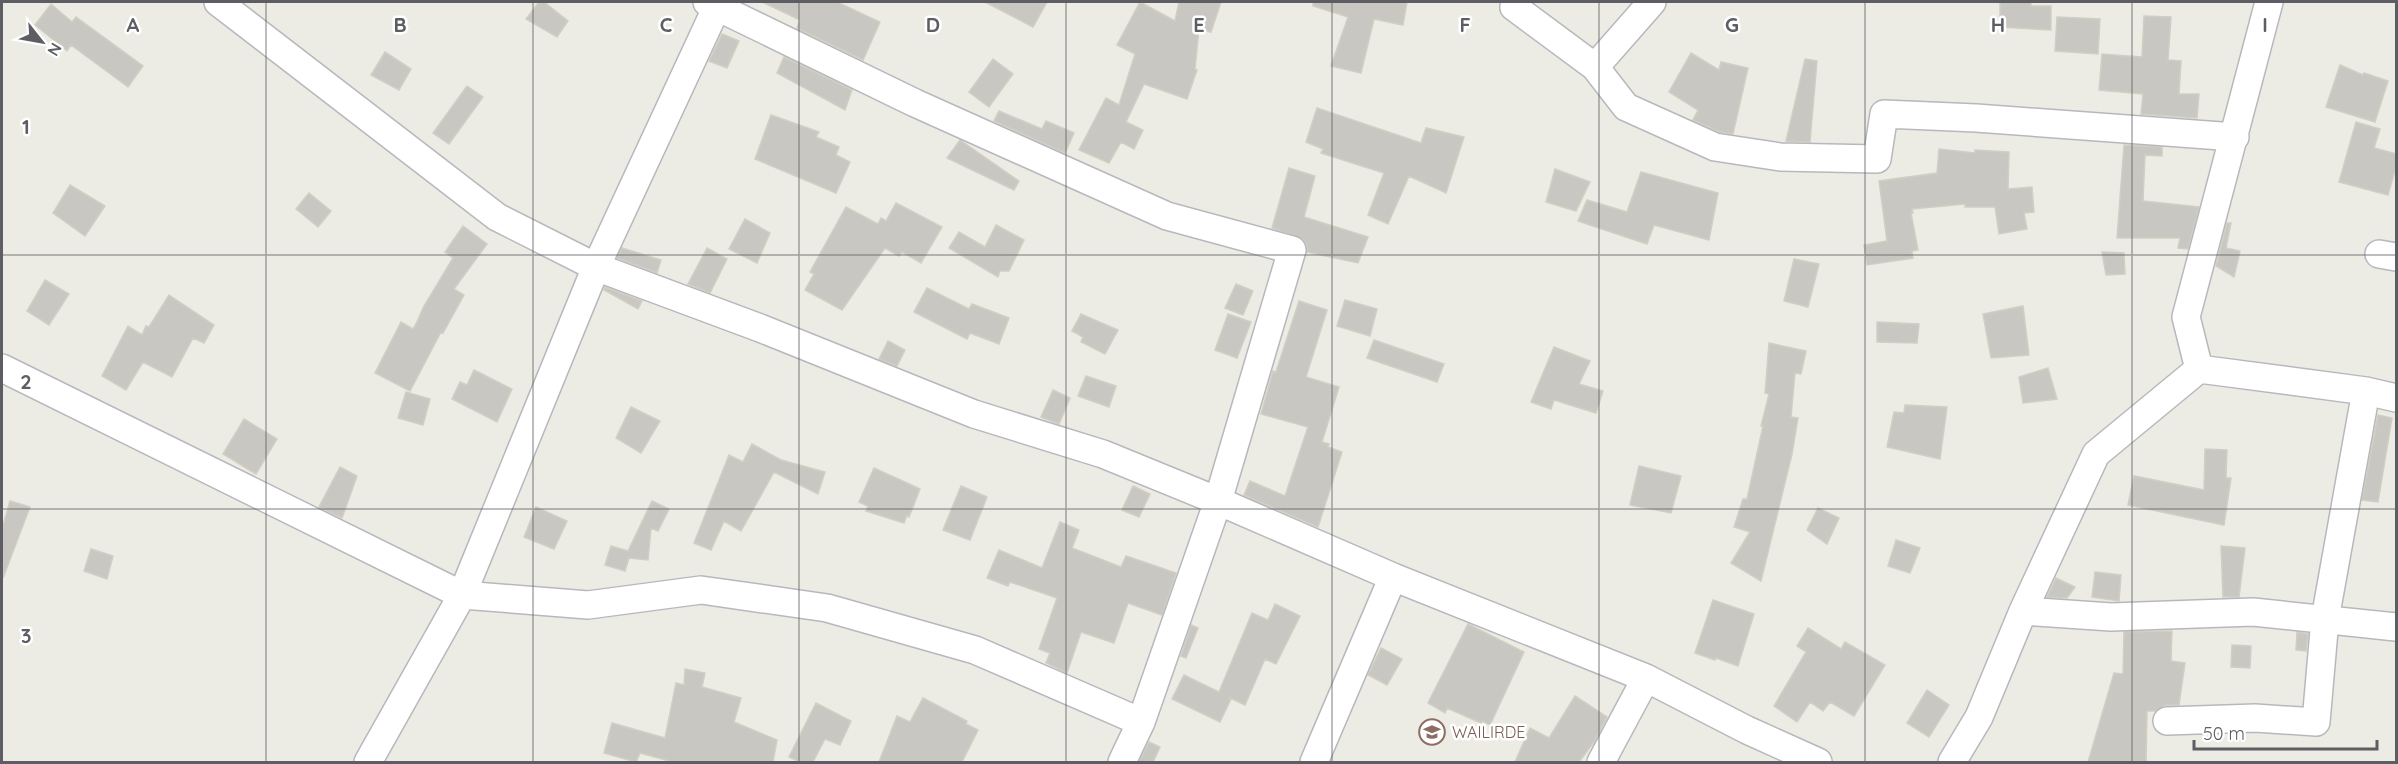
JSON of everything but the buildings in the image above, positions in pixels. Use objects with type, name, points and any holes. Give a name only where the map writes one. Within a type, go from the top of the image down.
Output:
[{"type":"street","points":[[218,2],[497,217],[596,267],[760,328],[974,414],[1103,454],[1393,577],[1646,678],[1747,730],[1818,762]]},
{"type":"street","points":[[1515,2],[1514,7],[1595,67],[1626,107],[1715,147],[1780,157],[1877,159],[1884,114],[2035,122],[2235,137]]},
{"type":"street","points":[[1595,67],[1652,2]]},
{"type":"street","points":[[2199,369],[2186,317],[2269,2]]},
{"type":"street","points":[[368,762],[462,596],[596,267],[714,3],[915,103],[1167,216],[1292,250],[1218,501],[1141,722],[1122,762]]},
{"type":"street","points":[[2,368],[462,596],[588,605],[701,590],[827,608],[975,650],[1141,722]]},
{"type":"street","points":[[1952,762],[1979,717],[2023,611],[2096,454],[2199,369],[2366,391],[2397,398]]},
{"type":"street","points":[[2167,721],[2255,718],[2316,722],[2325,619],[2366,391]]},
{"type":"street","points":[[1314,762],[1393,577]]},
{"type":"street","points":[[2023,611],[2111,617],[2253,612],[2397,627]]},
{"type":"street","points":[[1601,762],[1646,678]]},
{"type":"place","name":"WAILIRDE","points":[[1432,732]]}]
